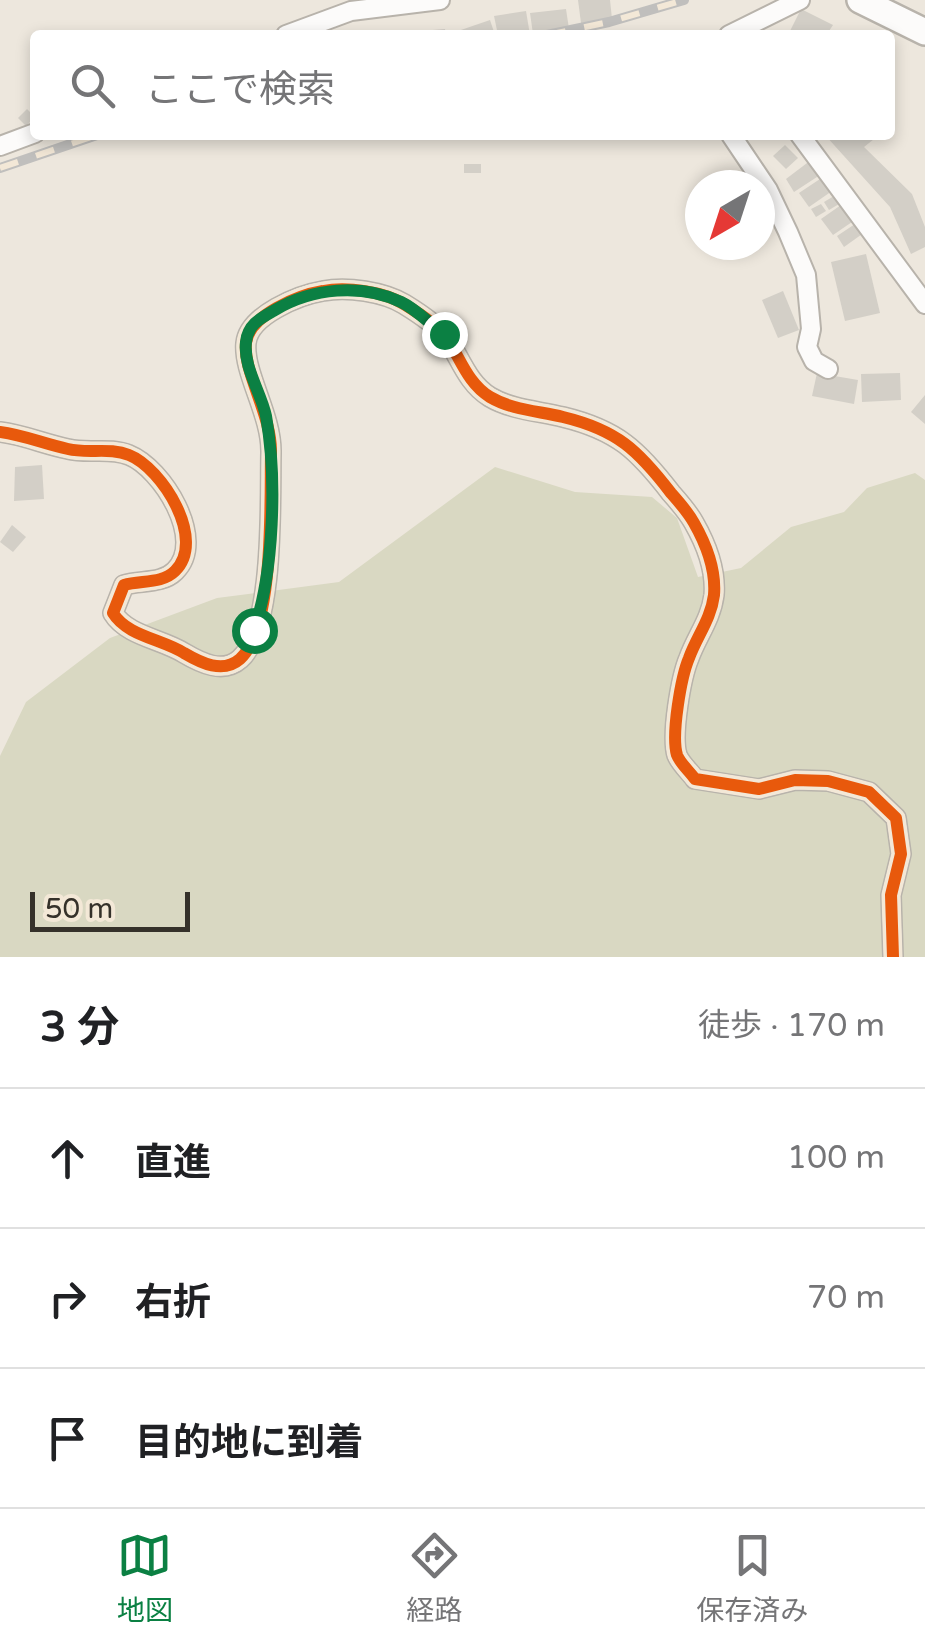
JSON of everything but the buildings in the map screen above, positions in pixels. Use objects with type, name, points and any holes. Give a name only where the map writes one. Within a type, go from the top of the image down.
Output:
[{"type":"main road","points":[[860,0],[925,32]]},
{"type":"street","points":[[300,30],[351,12],[440,0]]},
{"type":"street","points":[[755,29],[800,0]]},
{"type":"street","points":[[0,146],[30,135]]},
{"type":"street","points":[[733,140],[768,190],[788,232],[806,276],[811,330],[807,347],[814,361],[828,369]]},
{"type":"street","points":[[804,140],[925,304]]},
{"type":"street","points":[[0,432],[22,434],[68,450],[112,450],[132,456],[153,474],[180,510],[186,531],[184,559],[175,572],[162,580],[142,580],[124,586],[114,614],[121,626],[208,666],[225,666],[237,662],[248,648],[262,607],[269,560],[271,445],[264,405],[248,360],[246,341],[254,322],[323,290],[358,290],[400,302],[444,334],[464,370],[489,396],[528,411],[598,428],[635,448],[694,521],[713,568],[714,595],[678,694],[677,755],[696,779],[734,787],[759,789],[795,780],[828,781],[869,792],[896,818],[901,854],[891,895],[892,957]]},
{"type":"green space","points":[[495,467],[575,492],[652,497],[677,518],[698,577],[741,568],[791,527],[844,512],[867,488],[915,473],[925,480],[925,957],[0,957],[0,756],[26,702],[110,638],[217,598],[339,582]]},
{"type":"railway","points":[[571,30],[684,0]]},
{"type":"railway","points":[[0,168],[82,140]]},
{"type":"cycle path","points":[[0,432],[76,450],[122,453],[142,462],[155,474],[183,524],[184,558],[164,578],[124,585],[113,613],[136,632],[205,663],[226,666],[240,659],[251,643],[265,592],[268,561],[270,439],[246,355],[249,333],[277,308],[323,291],[365,291],[404,304],[442,332],[470,377],[490,397],[507,405],[582,422],[612,435],[648,465],[686,511],[709,558],[714,595],[683,678],[676,721],[677,755],[695,779],[759,789],[795,780],[828,781],[869,792],[896,818],[901,854],[891,895],[893,957]]},
{"type":"route","points":[[254,630],[262,607],[269,560],[271,445],[264,405],[248,360],[246,341],[254,322],[323,290],[358,290],[400,302],[444,334]]}]
